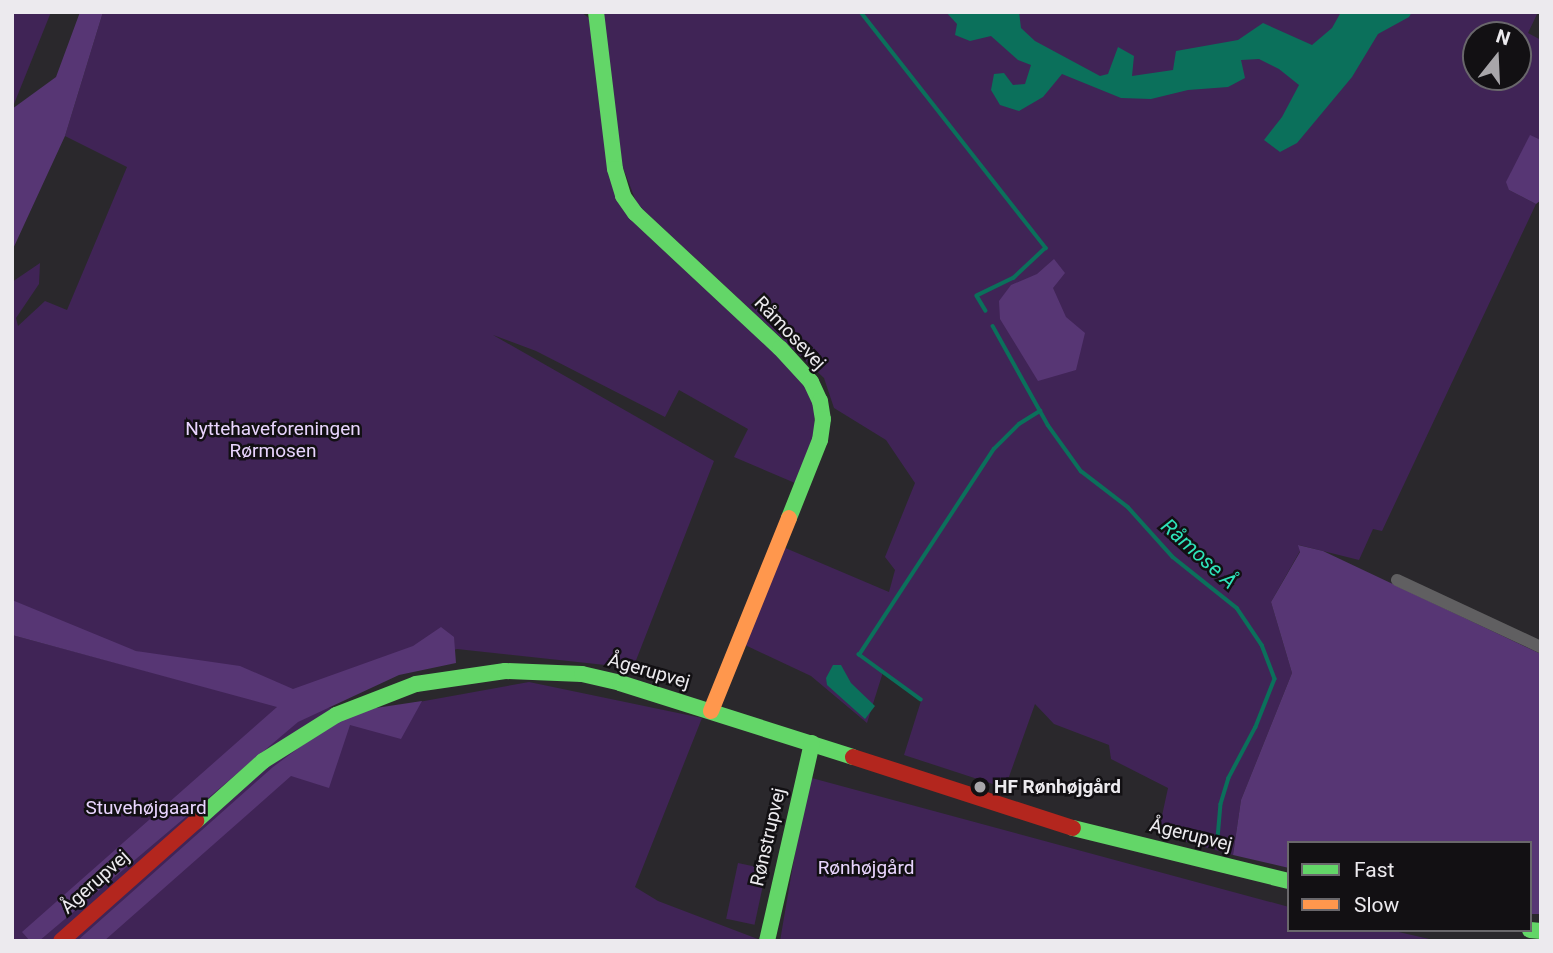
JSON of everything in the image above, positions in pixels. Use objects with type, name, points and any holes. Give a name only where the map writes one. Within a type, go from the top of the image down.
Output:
[{"type":"street","name":"Råmosevej","points":[[596,12],[615,169],[624,196],[635,213],[780,348],[811,382],[820,401],[823,419],[820,440],[711,711]]},
{"type":"street","points":[[1397,580],[1541,647]]},
{"type":"street","name":"Ågerupvej","points":[[61,941],[263,761],[326,720],[416,684],[465,675],[538,671],[607,680],[1077,829],[1287,881]]},
{"type":"street","name":"Rønstrupvej","points":[[767,941],[782,865],[812,743]]},
{"type":"green space","points":[[12,12],[51,12],[12,109]]},
{"type":"green space","name":"Nyttehaveforeningen Rørmosen","points":[[103,12],[581,12],[590,19],[620,199],[806,385],[814,400],[815,441],[795,483],[734,457],[748,429],[679,390],[665,417],[536,351],[493,335],[714,461],[633,668],[457,649],[297,698],[12,615],[12,282],[40,263],[39,284],[16,318],[18,326],[45,301],[67,310],[127,167],[65,136]]},
{"type":"green space","points":[[603,12],[1538,12],[1532,25],[1532,21],[1462,21],[1462,91],[1532,91],[1532,35],[1541,40],[1541,140],[1530,136],[1509,190],[1536,204],[1382,531],[1373,529],[1359,560],[1299,545],[1300,551],[1271,602],[1292,673],[1241,800],[1233,855],[1158,834],[1168,788],[1111,759],[1109,745],[1054,724],[1035,704],[1005,788],[904,755],[921,701],[883,672],[867,723],[811,676],[745,645],[783,547],[889,592],[895,570],[885,557],[915,483],[886,440],[834,408],[824,378],[637,204],[622,165]]},
{"type":"green space","name":"Stuvehøjgaard","points":[[12,635],[278,706],[380,709],[529,682],[702,718],[635,887],[658,901],[763,941],[12,941]]},
{"type":"green space","name":"Rønhøjgård","points":[[808,777],[1287,906],[1287,932],[1399,932],[1438,941],[780,941]]},
{"type":"green space","points":[[738,863],[766,869],[755,925],[726,919]]},
{"type":"shaded area","points":[[80,12],[103,12],[65,136],[12,251],[12,109],[56,77]]},
{"type":"shaded area","points":[[946,12],[1019,12],[1021,28],[1035,41],[1100,76],[1108,74],[1118,47],[1134,56],[1132,76],[1173,70],[1176,51],[1238,40],[1263,23],[1312,45],[1332,28],[1341,12],[1412,12],[1409,17],[1378,34],[1352,77],[1297,143],[1280,152],[1264,140],[1282,117],[1299,85],[1279,69],[1259,59],[1241,60],[1245,78],[1228,87],[1188,90],[1151,99],[1121,98],[1062,74],[1043,97],[1019,111],[1000,105],[991,90],[994,74],[1004,73],[1013,85],[1025,84],[1031,65],[1018,60],[991,36],[970,41],[955,35],[957,24]]},
{"type":"shaded area","points":[[1530,135],[1541,140],[1541,200],[1536,204],[1509,190],[1506,182]]},
{"type":"shaded area","points":[[1054,259],[1065,273],[1053,288],[1066,317],[1085,333],[1076,370],[1038,381],[1000,319],[999,301],[1011,285],[1037,274]]},
{"type":"shaded area","points":[[1298,545],[1323,551],[1541,654],[1541,914],[1532,914],[1532,841],[1287,841],[1287,868],[1233,855],[1241,800],[1292,673],[1271,602],[1300,552]]},
{"type":"shaded area","points":[[12,600],[136,651],[240,666],[293,689],[413,646],[441,627],[454,637],[456,663],[399,675],[298,722],[39,941],[30,941],[22,932],[277,707],[12,635]]},
{"type":"shaded area","points":[[833,665],[841,665],[851,683],[875,706],[865,719],[827,685],[826,678]]},
{"type":"shaded area","points":[[422,701],[401,739],[350,725],[329,788],[291,776],[104,941],[77,941],[273,767],[339,718],[369,709]]},
{"type":"waterway","name":"Råmose Å","points":[[861,12],[1046,248],[1014,278],[977,296],[986,311]]},
{"type":"waterway","name":"Råmose Å","points":[[993,326],[1048,425],[1081,471],[1128,507],[1173,557],[1237,608],[1262,645],[1275,679],[1256,727],[1229,778],[1221,804],[1218,837]]},
{"type":"waterway","points":[[921,700],[859,655],[994,449],[1019,424],[1040,411]]},
{"type":"traffic: fast","points":[[596,12],[615,169],[623,196],[635,213],[780,348],[811,382],[820,401],[823,419],[820,440],[789,518]]},
{"type":"traffic: fast","points":[[196,821],[263,761],[336,715],[416,684],[505,671],[582,674],[620,683],[853,757]]},
{"type":"traffic: fast","points":[[767,941],[812,743]]},
{"type":"traffic: fast","points":[[1073,828],[1287,881]]},
{"type":"traffic: fast","points":[[1532,930],[1541,931]]},
{"type":"traffic: slow","points":[[711,711],[789,518]]},
{"type":"traffic: jam","points":[[853,757],[1073,828]]},
{"type":"traffic: jam","points":[[61,941],[196,821]]},
{"type":"place","name":"HF Rønhøjgård","points":[[980,787]]}]
